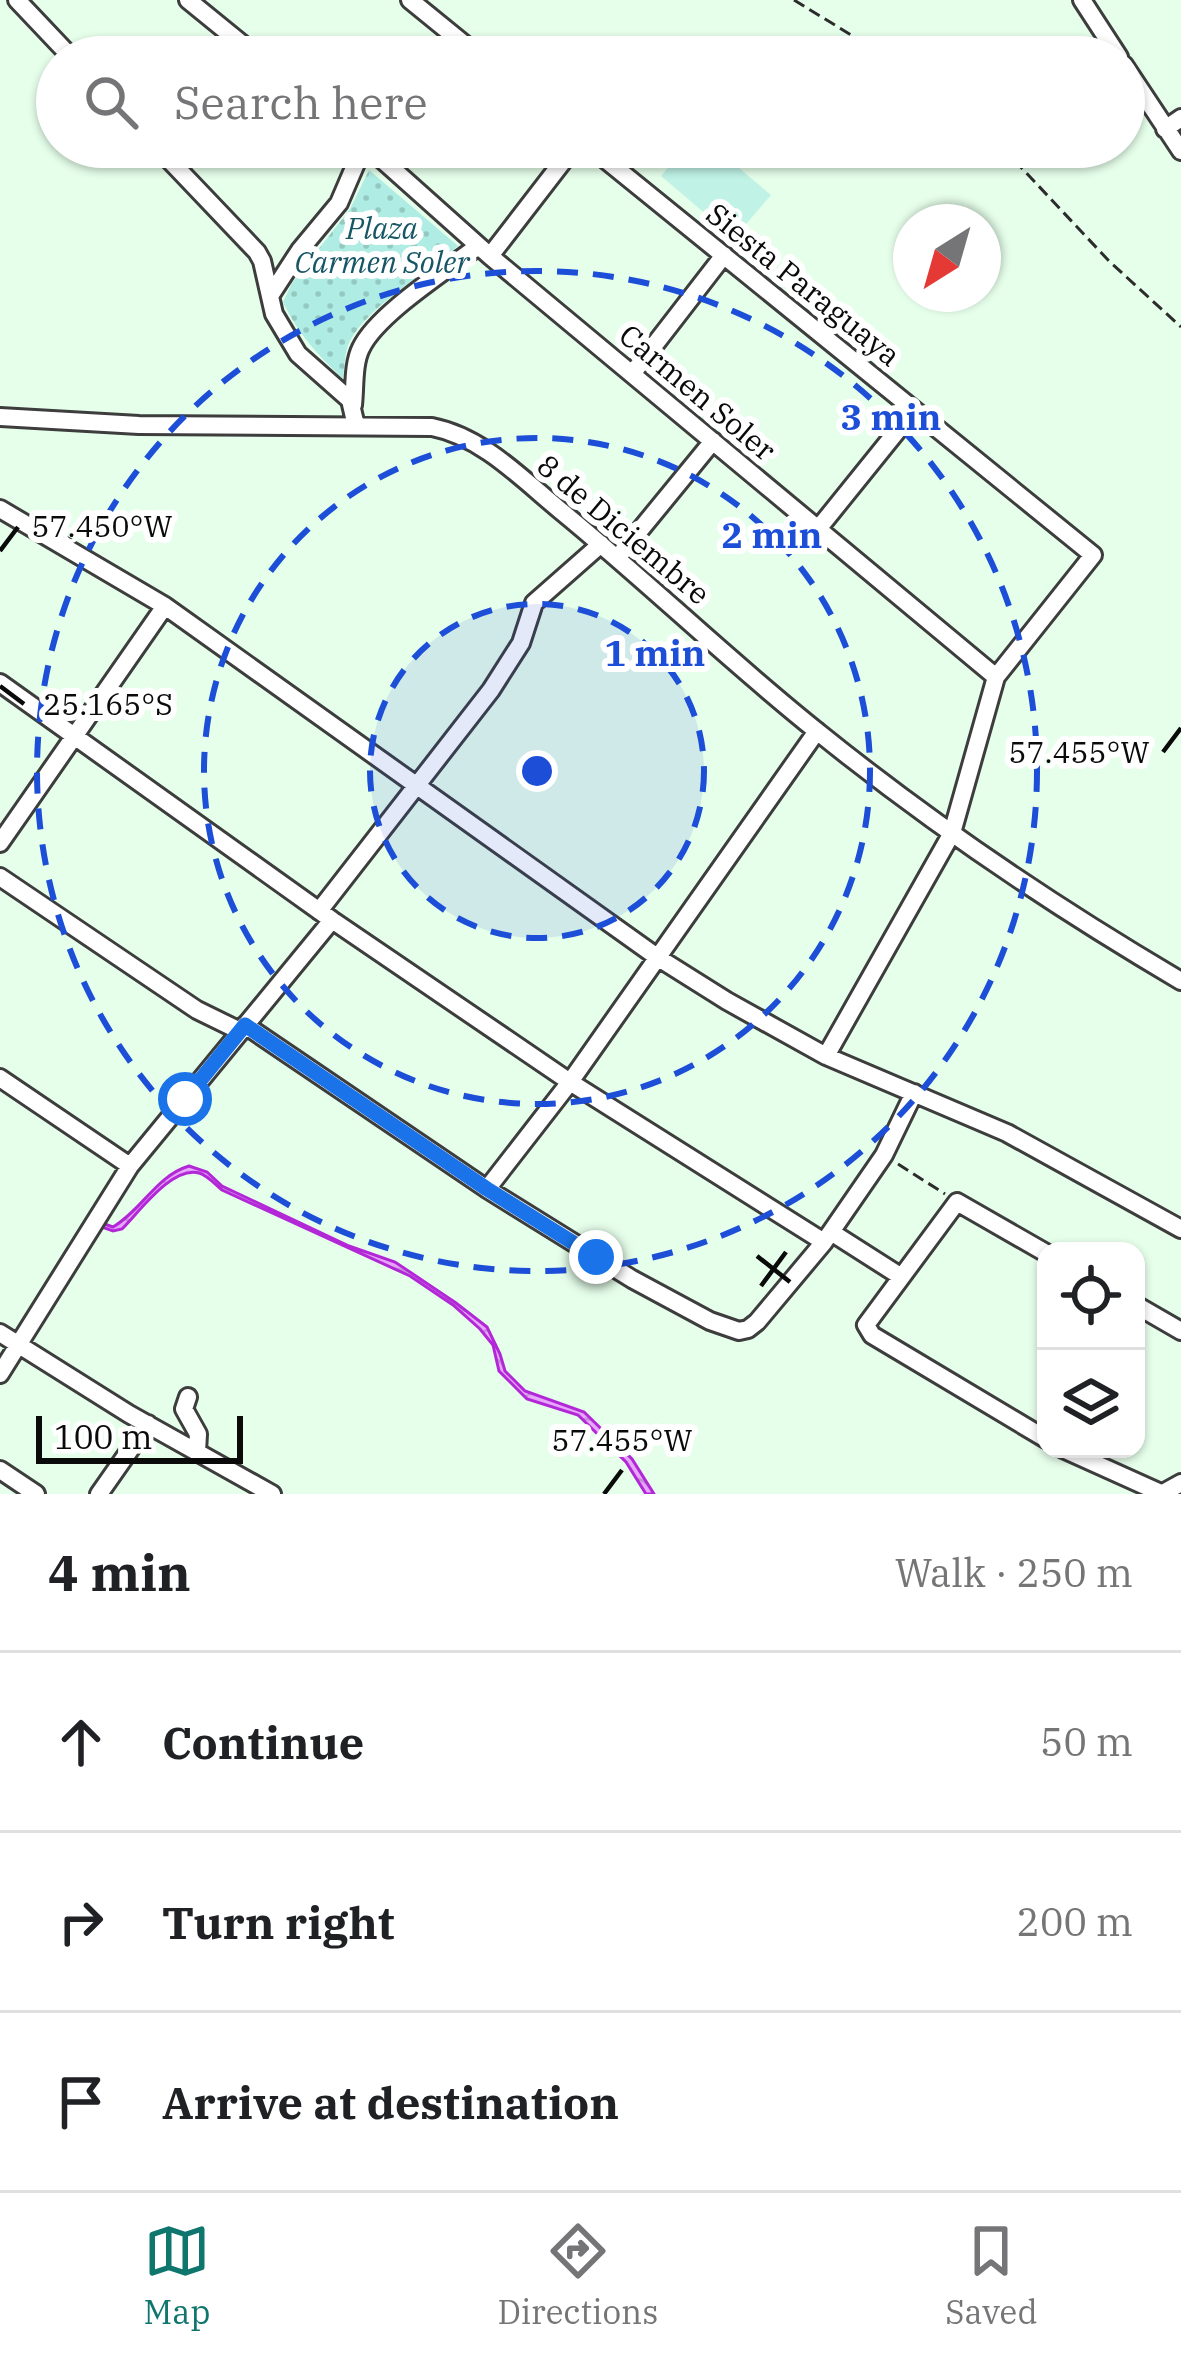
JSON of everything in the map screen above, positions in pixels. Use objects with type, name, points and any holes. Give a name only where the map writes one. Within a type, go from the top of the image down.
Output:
[{"type":"street","points":[[17,0],[51,36]]},
{"type":"street","points":[[188,0],[232,36]]},
{"type":"street","points":[[410,0],[454,36]]},
{"type":"street","points":[[1082,0],[1105,36]]},
{"type":"street","points":[[1145,98],[1181,151]]},
{"type":"street","points":[[1165,129],[1181,118]]},
{"type":"street","points":[[177,168],[257,252],[274,314],[298,354],[352,406]]},
{"type":"street","points":[[271,296],[300,250],[339,203],[356,168]]},
{"type":"street","name":"Carmen Soler","points":[[390,168],[996,677]]},
{"type":"street","points":[[356,426],[352,406],[358,352],[370,334],[391,313],[484,251],[556,168]]},
{"type":"street","name":"Siesta Paraguaya","points":[[616,168],[1093,555],[996,677]]},
{"type":"street","points":[[632,374],[724,255]]},
{"type":"street","points":[[818,529],[914,410]]},
{"type":"street","name":"8 de Diciembre","points":[[0,417],[139,425],[432,427],[480,445],[618,557],[817,731],[952,833],[1181,981]]},
{"type":"street","points":[[618,557],[713,441]]},
{"type":"street","points":[[0,509],[165,606],[657,957],[727,1001],[826,1056],[1006,1133],[1181,1229]]},
{"type":"street","points":[[0,1374],[130,1166],[243,1028],[490,690],[521,643],[534,603],[601,544]]},
{"type":"street","points":[[0,843],[165,606]]},
{"type":"street","points":[[826,1056],[952,833],[996,677]]},
{"type":"street","points":[[0,682],[570,1082],[900,1276]]},
{"type":"street","points":[[487,1189],[570,1082],[817,731]]},
{"type":"street","points":[[0,877],[197,1010],[243,1028],[632,1279],[710,1321],[739,1331],[757,1322],[828,1237],[884,1155],[914,1093]]},
{"type":"street","points":[[0,1078],[130,1166]]},
{"type":"street","points":[[1037,1248],[957,1202],[866,1325],[868,1331],[1037,1434]]},
{"type":"street","points":[[1145,1310],[1181,1331]]},
{"type":"street","points":[[0,1333],[272,1494]]},
{"type":"street","points":[[188,1397],[184,1409],[198,1434],[197,1452]]},
{"type":"street","points":[[99,1494],[148,1424]]},
{"type":"street","points":[[1083,1458],[1163,1494],[1181,1483]]},
{"type":"street","points":[[1,1474],[36,1494]]},
{"type":"path","points":[[794,0],[853,36]]},
{"type":"path","points":[[1022,168],[1109,261],[1181,327]]},
{"type":"path","points":[[884,1155],[957,1202]]},
{"type":"green space","name":"Plaza Carmen Soler","points":[[369,170],[458,246],[359,328],[347,350],[343,379],[309,343],[283,302],[292,283],[350,209]]},
{"type":"shaded area","points":[[668,168],[739,168],[771,195],[734,238],[661,176]]},
{"type":"water","points":[[189,1166],[349,1246],[395,1262],[456,1303],[487,1327],[505,1371],[525,1391],[584,1412],[632,1459],[654,1494],[646,1494],[626,1462],[578,1415],[527,1399],[499,1371],[493,1345],[453,1305],[410,1276],[222,1190],[202,1174],[178,1176],[122,1229],[96,1225],[113,1227],[167,1177]]},
{"type":"route","points":[[185,1099],[245,1025],[596,1257]]}]
